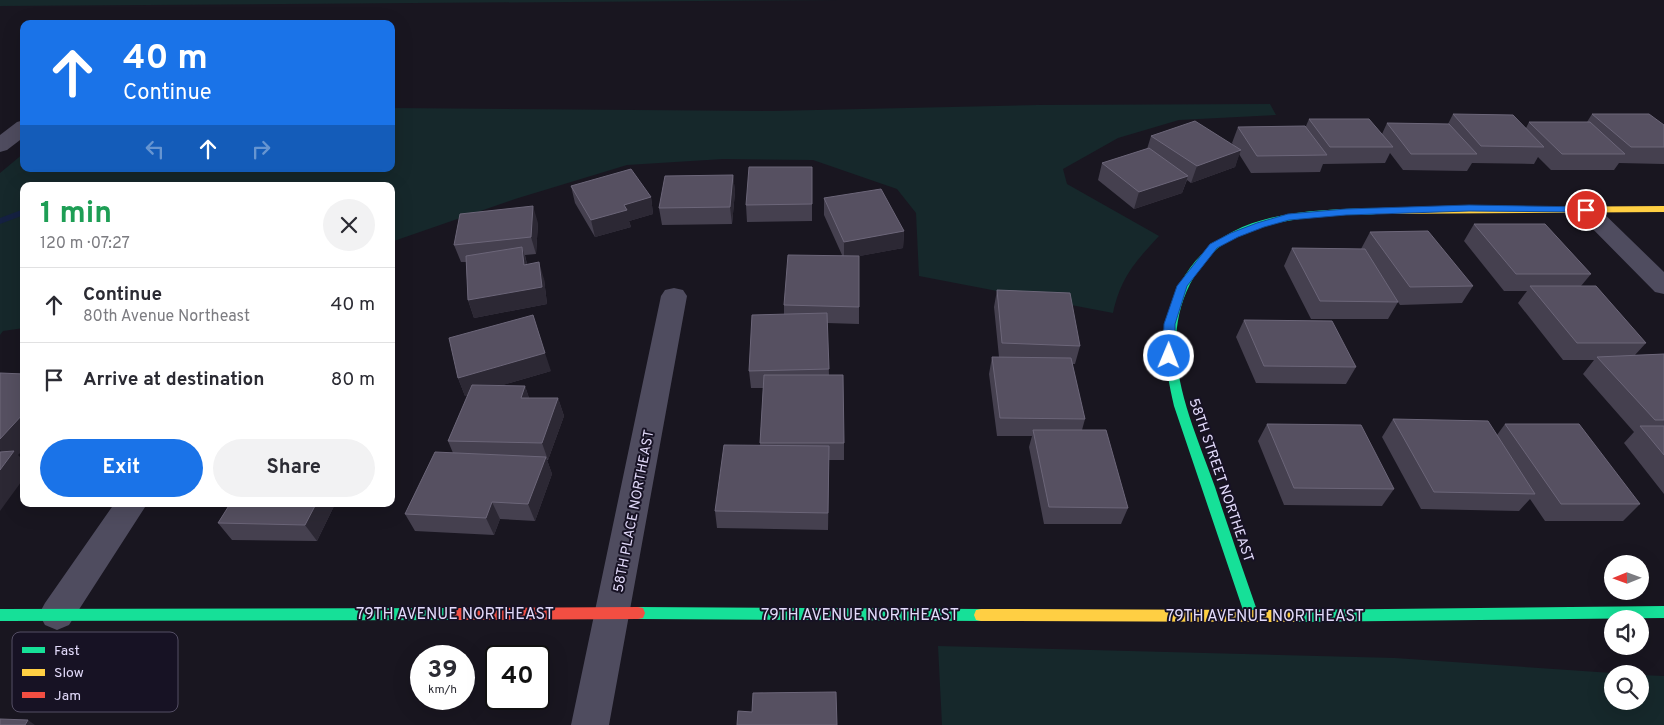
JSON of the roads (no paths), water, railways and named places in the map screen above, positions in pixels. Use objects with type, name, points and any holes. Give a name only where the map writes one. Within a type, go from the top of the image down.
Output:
[{"type":"street","points":[[0,146],[20,129]]},
{"type":"street","name":"58TH STREET NORTHEAST","points":[[1252,616],[1174,389],[1169,356],[1170,324],[1182,286],[1214,246],[1261,225],[1288,217],[1319,213],[1469,208],[1586,210]]},
{"type":"street","points":[[1586,210],[1664,209]]},
{"type":"street","points":[[1586,210],[1664,286]]},
{"type":"street","name":"58TH PLACE NORTHEAST","points":[[590,725],[674,296]]},
{"type":"street","points":[[57,614],[129,507]]},
{"type":"street","name":"79TH AVENUE NORTHEAST","points":[[0,615],[613,613],[1252,616],[1664,612]]},
{"type":"waterway","points":[[0,221],[20,214]]}]
